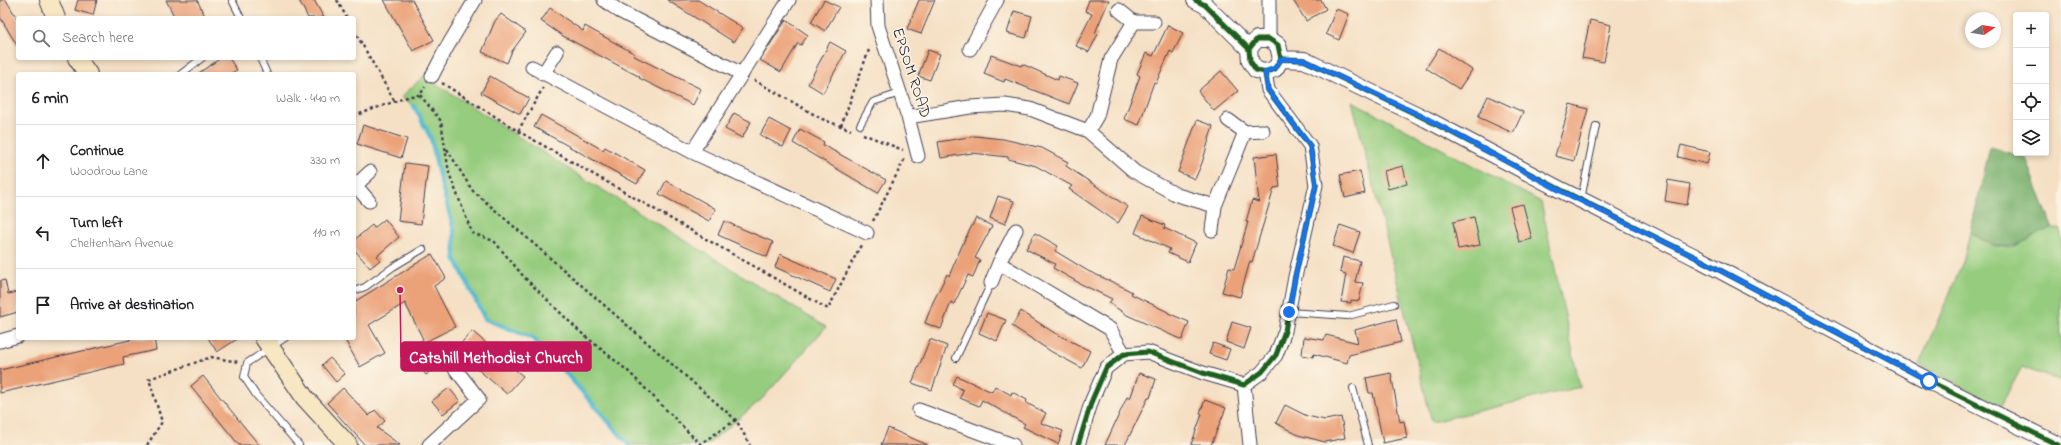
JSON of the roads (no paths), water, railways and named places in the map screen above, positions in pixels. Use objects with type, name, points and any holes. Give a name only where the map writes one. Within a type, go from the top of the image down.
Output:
[{"type":"main road","points":[[49,0],[55,16]]},
{"type":"main road","points":[[78,60],[87,72]]},
{"type":"main road","points":[[267,343],[305,398],[348,445]]},
{"type":"street","points":[[432,76],[475,0]]},
{"type":"street","points":[[604,0],[619,11],[742,74]]},
{"type":"street","points":[[692,152],[789,0]]},
{"type":"street","name":"EPSOM ROAD","points":[[877,0],[878,26],[908,117],[918,156]]},
{"type":"street","points":[[970,49],[998,0]]},
{"type":"street","points":[[1195,0],[1205,5],[1249,49],[1250,61],[1256,70],[1265,72],[1275,68],[1281,59],[1278,45],[1269,39],[1257,39],[1249,49]]},
{"type":"street","points":[[1269,0],[1269,39]]},
{"type":"street","points":[[1119,10],[1134,22],[1154,22]]},
{"type":"street","points":[[1088,131],[1097,116],[1111,59],[1134,22]]},
{"type":"street","points":[[557,52],[541,73],[692,152],[867,233]]},
{"type":"street","points":[[1281,59],[1304,60],[1426,118],[1581,200],[1695,257],[1929,381],[2058,445]]},
{"type":"street","points":[[1244,385],[1262,372],[1276,355],[1285,331],[1295,277],[1316,185],[1310,146],[1268,90],[1265,72]]},
{"type":"street","points":[[908,117],[970,107],[1005,105],[1030,109],[1088,131],[1135,172],[1176,195],[1215,206]]},
{"type":"street","points":[[1228,120],[1245,132],[1263,131]]},
{"type":"street","points":[[1212,230],[1215,206],[1245,132]]},
{"type":"street","points":[[356,186],[370,172]]},
{"type":"street","points":[[356,188],[369,201]]},
{"type":"street","points":[[991,283],[999,263],[1016,230]]},
{"type":"street","points":[[999,263],[1110,329],[1124,354]]},
{"type":"street","points":[[0,341],[16,337]]},
{"type":"street","points":[[1078,445],[1092,400],[1106,368],[1124,354],[1148,352],[1203,373],[1244,385]]},
{"type":"street","points":[[429,445],[479,399],[449,361]]},
{"type":"street","points":[[1244,385],[1250,445]]},
{"type":"street","points":[[919,410],[1013,445]]},
{"type":"lane","points":[[232,0],[240,16]]},
{"type":"lane","points":[[184,72],[199,60]]},
{"type":"lane","points":[[261,60],[266,72]]},
{"type":"lane","points":[[860,125],[873,102],[900,92]]},
{"type":"lane","points":[[1581,200],[1596,126]]},
{"type":"lane","points":[[356,290],[365,287],[393,267],[423,249]]},
{"type":"lane","points":[[956,358],[991,283]]},
{"type":"lane","points":[[1289,312],[1348,316],[1394,304]]},
{"type":"lane","points":[[278,340],[267,343],[247,363],[244,376],[256,395],[299,445]]},
{"type":"lane","points":[[1353,388],[1368,445]]},
{"type":"waterway","points":[[414,106],[431,138],[439,175],[454,230],[455,258],[485,319],[533,338],[629,445]]},
{"type":"place","name":"Catshill Methodist Church","points":[[400,290]]}]
